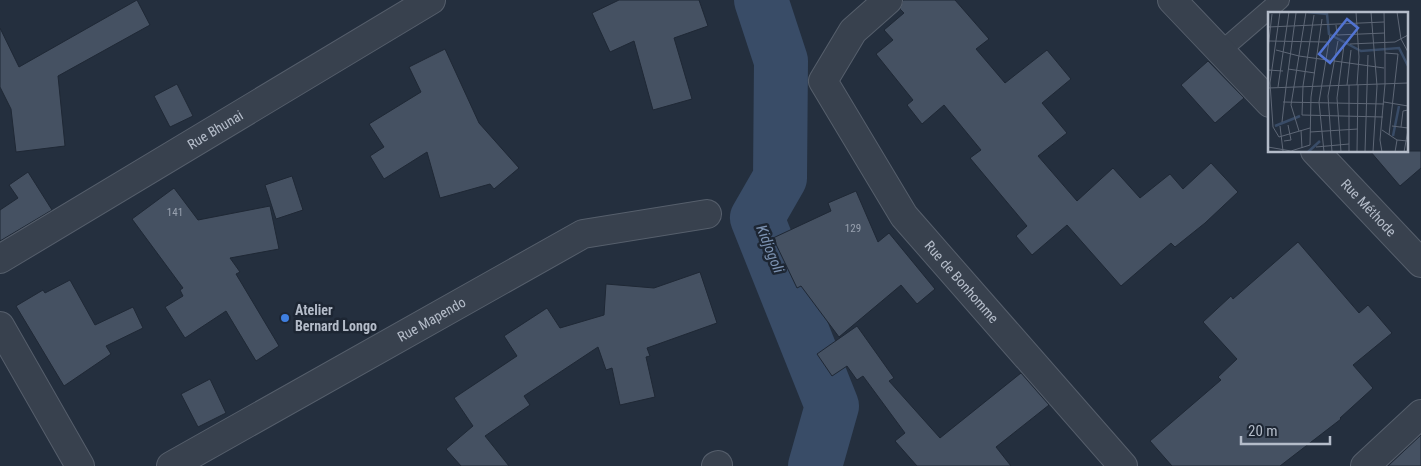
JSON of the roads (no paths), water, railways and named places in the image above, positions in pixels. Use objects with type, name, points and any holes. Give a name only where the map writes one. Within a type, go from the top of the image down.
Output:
[{"type":"street","name":"Rue Bhunai","points":[[0,259],[431,0]]},
{"type":"street","name":"Rue de Bonhomme","points":[[888,0],[853,32],[823,81],[904,216],[1123,466]]},
{"type":"street","points":[[1172,0],[1268,101]]},
{"type":"street","name":"Rue Méthode","points":[[1316,152],[1421,263]]},
{"type":"street","name":"Rue Mapendo","points":[[171,466],[582,234],[707,214]]},
{"type":"street","points":[[0,326],[80,466]]},
{"type":"street","points":[[1365,466],[1421,414]]},
{"type":"lane","points":[[1221,51],[1280,0]]},
{"type":"waterway","name":"Kidjogoli","points":[[761,0],[781,61],[780,178],[757,218],[832,406],[815,466]]},
{"type":"place","name":"Atelier Bernard Longo","points":[[285,318]]}]
